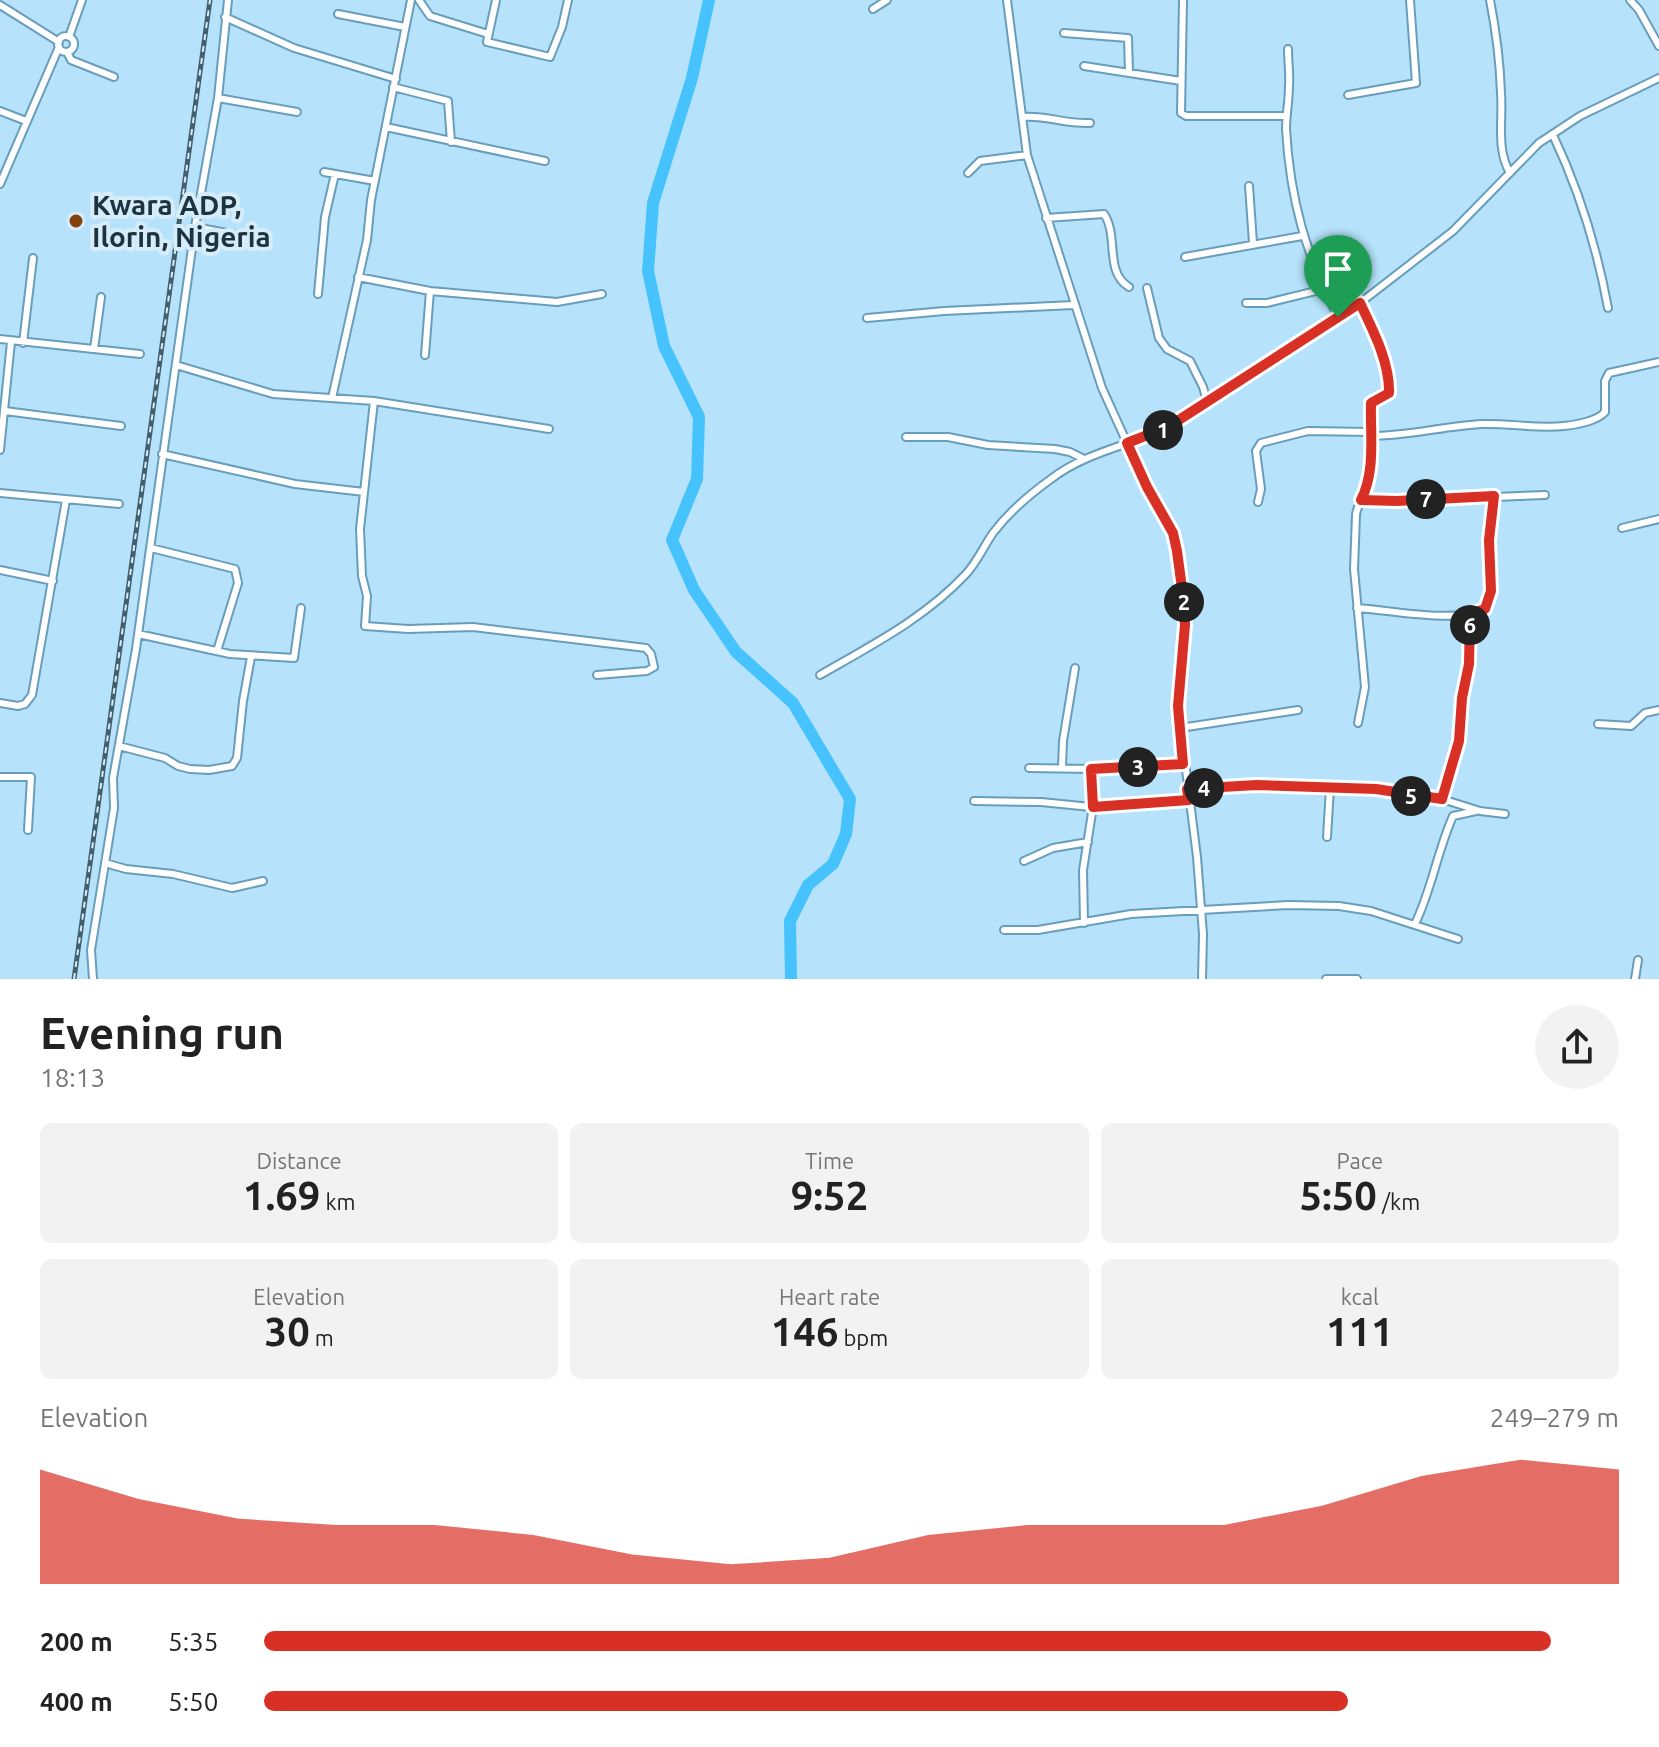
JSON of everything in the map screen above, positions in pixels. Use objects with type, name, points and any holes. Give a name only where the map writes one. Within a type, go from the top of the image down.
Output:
[{"type":"street","points":[[69,37],[82,0]]},
{"type":"street","points":[[93,979],[91,950],[114,808],[113,778],[151,548],[195,227],[218,98],[228,0]]},
{"type":"street","points":[[332,398],[367,240],[375,181],[411,0]]},
{"type":"street","points":[[419,0],[430,16],[488,34]]},
{"type":"street","points":[[496,0],[487,42],[550,57],[562,27],[568,0]]},
{"type":"street","points":[[873,9],[887,0]]},
{"type":"street","points":[[1007,0],[1027,155],[1046,218],[1102,388],[1147,487],[1173,533],[1177,551],[1185,625],[1178,691],[1180,728],[1197,857],[1202,979]]},
{"type":"street","points":[[1183,0],[1180,107],[1186,116],[1286,116]]},
{"type":"street","points":[[1348,95],[1416,83],[1410,0]]},
{"type":"street","points":[[1490,0],[1497,37],[1502,158],[1510,173]]},
{"type":"street","points":[[1630,0],[1659,46]]},
{"type":"street","points":[[0,5],[59,45],[71,60],[114,77]]},
{"type":"street","points":[[338,14],[405,27]]},
{"type":"street","points":[[225,17],[294,48],[396,79]]},
{"type":"street","points":[[1064,33],[1128,38],[1129,72]]},
{"type":"street","points":[[0,184],[59,45],[63,37],[69,37]]},
{"type":"street","points":[[67,52],[74,45],[69,37]]},
{"type":"street","points":[[1288,49],[1286,116],[1291,180],[1302,236],[1338,317]]},
{"type":"street","points":[[1084,66],[1181,81]]},
{"type":"street","points":[[820,675],[905,626],[946,594],[969,571],[1016,507],[1050,479],[1084,459],[1168,427],[1360,303],[1453,231],[1539,143],[1580,116],[1659,78]]},
{"type":"street","points":[[393,87],[448,101],[451,142]]},
{"type":"street","points":[[218,98],[297,112]]},
{"type":"street","points":[[0,111],[26,121]]},
{"type":"street","points":[[1022,117],[1048,117],[1065,124],[1090,123]]},
{"type":"street","points":[[386,127],[545,161]]},
{"type":"street","points":[[1553,135],[1590,233],[1603,275],[1608,308]]},
{"type":"street","points":[[968,173],[980,161],[1027,155]]},
{"type":"street","points":[[324,172],[375,181]]},
{"type":"street","points":[[318,294],[325,217],[335,174]]},
{"type":"street","points":[[1249,186],[1253,243]]},
{"type":"street","points":[[1046,218],[1104,214],[1112,235],[1117,275],[1129,287]]},
{"type":"street","points":[[195,227],[248,237]]},
{"type":"street","points":[[1185,257],[1302,236]]},
{"type":"street","points":[[23,343],[33,258]]},
{"type":"street","points":[[358,277],[430,291],[557,302],[602,294]]},
{"type":"street","points":[[1147,288],[1159,338],[1167,349],[1190,361],[1207,401]]},
{"type":"street","points":[[1246,303],[1267,303],[1324,289]]},
{"type":"street","points":[[425,355],[430,291]]},
{"type":"street","points":[[94,349],[101,297]]},
{"type":"street","points":[[1358,723],[1365,687],[1354,569],[1356,515],[1370,474],[1371,403],[1389,393],[1379,345],[1360,303]]},
{"type":"street","points":[[867,318],[1073,305]]},
{"type":"street","points":[[0,339],[140,354]]},
{"type":"street","points":[[0,450],[11,342]]},
{"type":"street","points":[[1258,502],[1261,489],[1256,451],[1261,443],[1308,431],[1392,436],[1482,424],[1564,426],[1580,423],[1602,417],[1605,412],[1605,381],[1609,373],[1659,362]]},
{"type":"street","points":[[176,365],[273,394],[374,401],[549,429]]},
{"type":"street","points":[[374,401],[360,529],[362,576],[367,596],[365,626],[408,629],[473,627],[636,646],[646,648],[651,654],[654,667],[647,671],[597,675]]},
{"type":"street","points":[[5,411],[121,426]]},
{"type":"street","points":[[906,437],[948,437],[988,445],[1055,449],[1084,459]]},
{"type":"street","points":[[162,454],[295,484],[364,492]]},
{"type":"street","points":[[0,493],[119,504]]},
{"type":"street","points":[[1361,500],[1545,495]]},
{"type":"street","points":[[1357,608],[1427,615],[1470,614],[1485,609],[1491,591],[1489,540],[1494,496]]},
{"type":"street","points":[[0,703],[18,706],[30,701],[66,500]]},
{"type":"street","points":[[1622,528],[1659,519]]},
{"type":"street","points":[[151,548],[235,569],[238,583],[217,651]]},
{"type":"street","points":[[0,570],[53,581]]},
{"type":"street","points":[[138,634],[251,657],[294,658],[301,608]]},
{"type":"street","points":[[1442,799],[1459,741],[1462,698],[1469,664],[1470,614]]},
{"type":"street","points":[[119,746],[165,758],[190,769],[232,766],[237,758],[251,657]]},
{"type":"street","points":[[1062,767],[1075,668]]},
{"type":"street","points":[[1180,728],[1298,710]]},
{"type":"street","points":[[1598,724],[1631,726],[1645,713],[1659,710]]},
{"type":"street","points":[[1029,768],[1091,769],[1183,764]]},
{"type":"street","points":[[1084,923],[1083,870],[1093,807],[1091,769]]},
{"type":"street","points":[[0,777],[31,777],[28,830]]},
{"type":"street","points":[[1187,789],[1257,785],[1376,789],[1442,799],[1480,811],[1505,814]]},
{"type":"street","points":[[1327,837],[1330,788]]},
{"type":"street","points":[[974,801],[1093,807],[1189,800]]},
{"type":"street","points":[[1415,924],[1432,885],[1443,839],[1453,816],[1480,811]]},
{"type":"street","points":[[1024,861],[1053,848],[1088,842]]},
{"type":"street","points":[[105,863],[126,869],[173,874],[225,887],[263,881]]},
{"type":"street","points":[[1004,930],[1038,930],[1131,914],[1288,905],[1339,906],[1371,911],[1458,939]]},
{"type":"street","points":[[1635,979],[1638,960]]},
{"type":"street","points":[[1326,979],[1357,979]]},
{"type":"waterway","points":[[709,0],[692,78],[653,203],[648,271],[664,346],[699,417],[697,479],[672,540],[694,590],[736,652],[793,703],[850,799],[846,834],[833,864],[808,885],[790,921],[791,979]]},
{"type":"railway","points":[[74,979],[210,0]]},
{"type":"place","name":"Kwara ADP, Ilorin, Nigeria","points":[[76,221]]},
{"type":"route","points":[[1360,303],[1379,345],[1389,386],[1389,393],[1371,403],[1370,474],[1361,500],[1494,496],[1489,540],[1491,591],[1485,609],[1470,614],[1469,664],[1462,698],[1459,741],[1442,799],[1376,789],[1257,785],[1187,789],[1189,800],[1093,807],[1091,769],[1183,764],[1178,706],[1185,625],[1177,551],[1173,533],[1127,443],[1168,427],[1338,317],[1360,303]]}]
